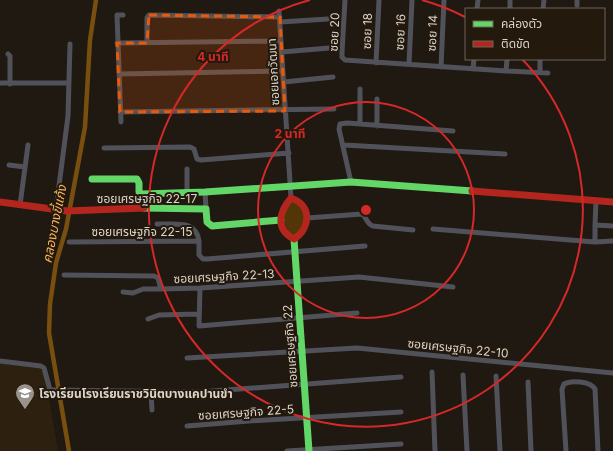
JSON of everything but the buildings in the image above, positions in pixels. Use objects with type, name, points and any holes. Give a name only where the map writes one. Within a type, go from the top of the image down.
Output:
[{"type":"street","name":"ซอย 20","points":[[345,0],[342,57],[348,61],[376,63]]},
{"type":"street","name":"ซอย 18","points":[[376,63],[379,0]]},
{"type":"street","name":"ซอย 16","points":[[409,64],[412,0]]},
{"type":"street","name":"ซอย 14","points":[[441,67],[444,0]]},
{"type":"street","name":"ซอยเอกวัฒนา","points":[[279,11],[289,152]]},
{"type":"street","points":[[121,122],[117,15],[123,15]]},
{"type":"street","points":[[147,43],[147,18],[149,15],[280,20],[328,19]]},
{"type":"street","points":[[117,43],[281,41]]},
{"type":"street","points":[[56,209],[68,116],[70,44]]},
{"type":"street","points":[[282,52],[329,48]]},
{"type":"street","points":[[8,54],[10,56],[10,84]]},
{"type":"street","points":[[473,69],[474,60]]},
{"type":"street","points":[[506,71],[507,60]]},
{"type":"street","points":[[540,60],[540,72]]},
{"type":"street","points":[[376,63],[548,73]]},
{"type":"street","points":[[119,74],[283,71]]},
{"type":"street","points":[[284,82],[334,77]]},
{"type":"street","points":[[0,84],[69,83]]},
{"type":"street","points":[[360,88],[360,124]]},
{"type":"street","points":[[377,99],[377,126]]},
{"type":"street","points":[[120,112],[285,111],[334,109]]},
{"type":"street","points":[[351,182],[339,126],[343,123],[453,131]]},
{"type":"street","points":[[20,205],[28,145]]},
{"type":"street","points":[[344,145],[505,154]]},
{"type":"street","points":[[104,148],[190,147],[194,149],[197,159],[201,160],[289,152],[291,198],[282,210],[281,220],[282,227],[286,234],[294,239],[299,237],[303,232],[307,218],[305,210],[300,202],[291,198]]},
{"type":"street","points":[[9,165],[25,167]]},
{"type":"street","points":[[187,169],[187,193]]},
{"type":"street","points":[[92,179],[137,179],[139,183],[139,192],[144,194],[205,192],[351,182],[613,202]]},
{"type":"street","points":[[205,192],[206,209]]},
{"type":"street","points":[[144,194],[144,209]]},
{"type":"street","points":[[595,242],[596,201]]},
{"type":"street","name":"ซอยเศรษฐกิจ 22-17","points":[[0,202],[67,211],[206,209],[207,222],[212,226],[281,220]]},
{"type":"street","points":[[307,218],[362,214],[368,224],[372,226],[413,230]]},
{"type":"street","points":[[157,224],[192,226],[197,232],[199,241]]},
{"type":"street","points":[[595,225],[613,226]]},
{"type":"street","points":[[433,229],[595,242],[612,241]]},
{"type":"street","name":"ซอยเศรษฐกิจ 22","points":[[294,239],[309,451]]},
{"type":"street","name":"ซอยเศรษฐกิจ 22-15","points":[[69,242],[199,241],[199,255],[203,259],[365,246]]},
{"type":"street","name":"ซอยเศรษฐกิจ 22-13","points":[[64,275],[154,276],[158,278],[161,289],[200,288],[360,277],[453,287]]},
{"type":"street","points":[[200,288],[198,314],[199,326],[357,313]]},
{"type":"street","points":[[123,292],[133,293],[143,289],[161,289]]},
{"type":"street","points":[[148,319],[159,315],[198,314]]},
{"type":"street","name":"ซอยเศรษฐกิจ 22-10","points":[[187,358],[301,350],[357,348],[613,373]]},
{"type":"street","points":[[0,361],[41,366],[44,368],[50,390],[200,392],[401,377]]},
{"type":"street","points":[[432,372],[435,451]]},
{"type":"street","points":[[463,376],[467,451]]},
{"type":"street","points":[[496,376],[500,451]]},
{"type":"street","points":[[528,382],[531,451]]},
{"type":"street","points":[[566,451],[562,386],[568,382],[591,384],[595,389],[598,451]]},
{"type":"street","points":[[151,392],[152,410]]},
{"type":"street","name":"ซอยเศรษฐกิจ 22-5","points":[[187,426],[401,412]]},
{"type":"street","points":[[287,451],[309,451],[401,444]]},
{"type":"highlighted area","points":[[149,15],[280,17],[285,111],[120,112],[117,43],[147,43]]},
{"type":"shaded area","points":[[293,201],[300,206],[303,211],[304,218],[304,226],[295,237],[285,224],[286,210]]},
{"type":"shaded area","name":"โรงเรียนโรงเรียนราชวินิตบางแคปานขำ","points":[[0,363],[44,369],[58,451],[0,451]]},
{"type":"waterway","name":"คลองบางขี้แก้ง","points":[[69,451],[49,333],[50,304],[56,263],[66,229],[85,127],[90,40],[96,0]]},
{"type":"traffic: fast","points":[[92,179],[137,179],[139,183],[139,192],[142,194],[205,192],[351,182],[472,191]]},
{"type":"traffic: fast","points":[[144,208],[206,209],[207,222],[212,226],[281,220]]},
{"type":"traffic: fast","points":[[294,239],[309,451]]},
{"type":"traffic: jam","points":[[472,191],[613,202]]},
{"type":"traffic: jam","points":[[291,198],[298,201],[303,206],[307,217],[304,229],[294,239],[284,230],[281,220],[284,209],[291,198]]},
{"type":"traffic: jam","points":[[0,202],[67,211],[144,208]]},
{"type":"place","name":"โรงเรียนโรงเรียนราชวินิตบางแคปานขำ","points":[[25,410]]}]
